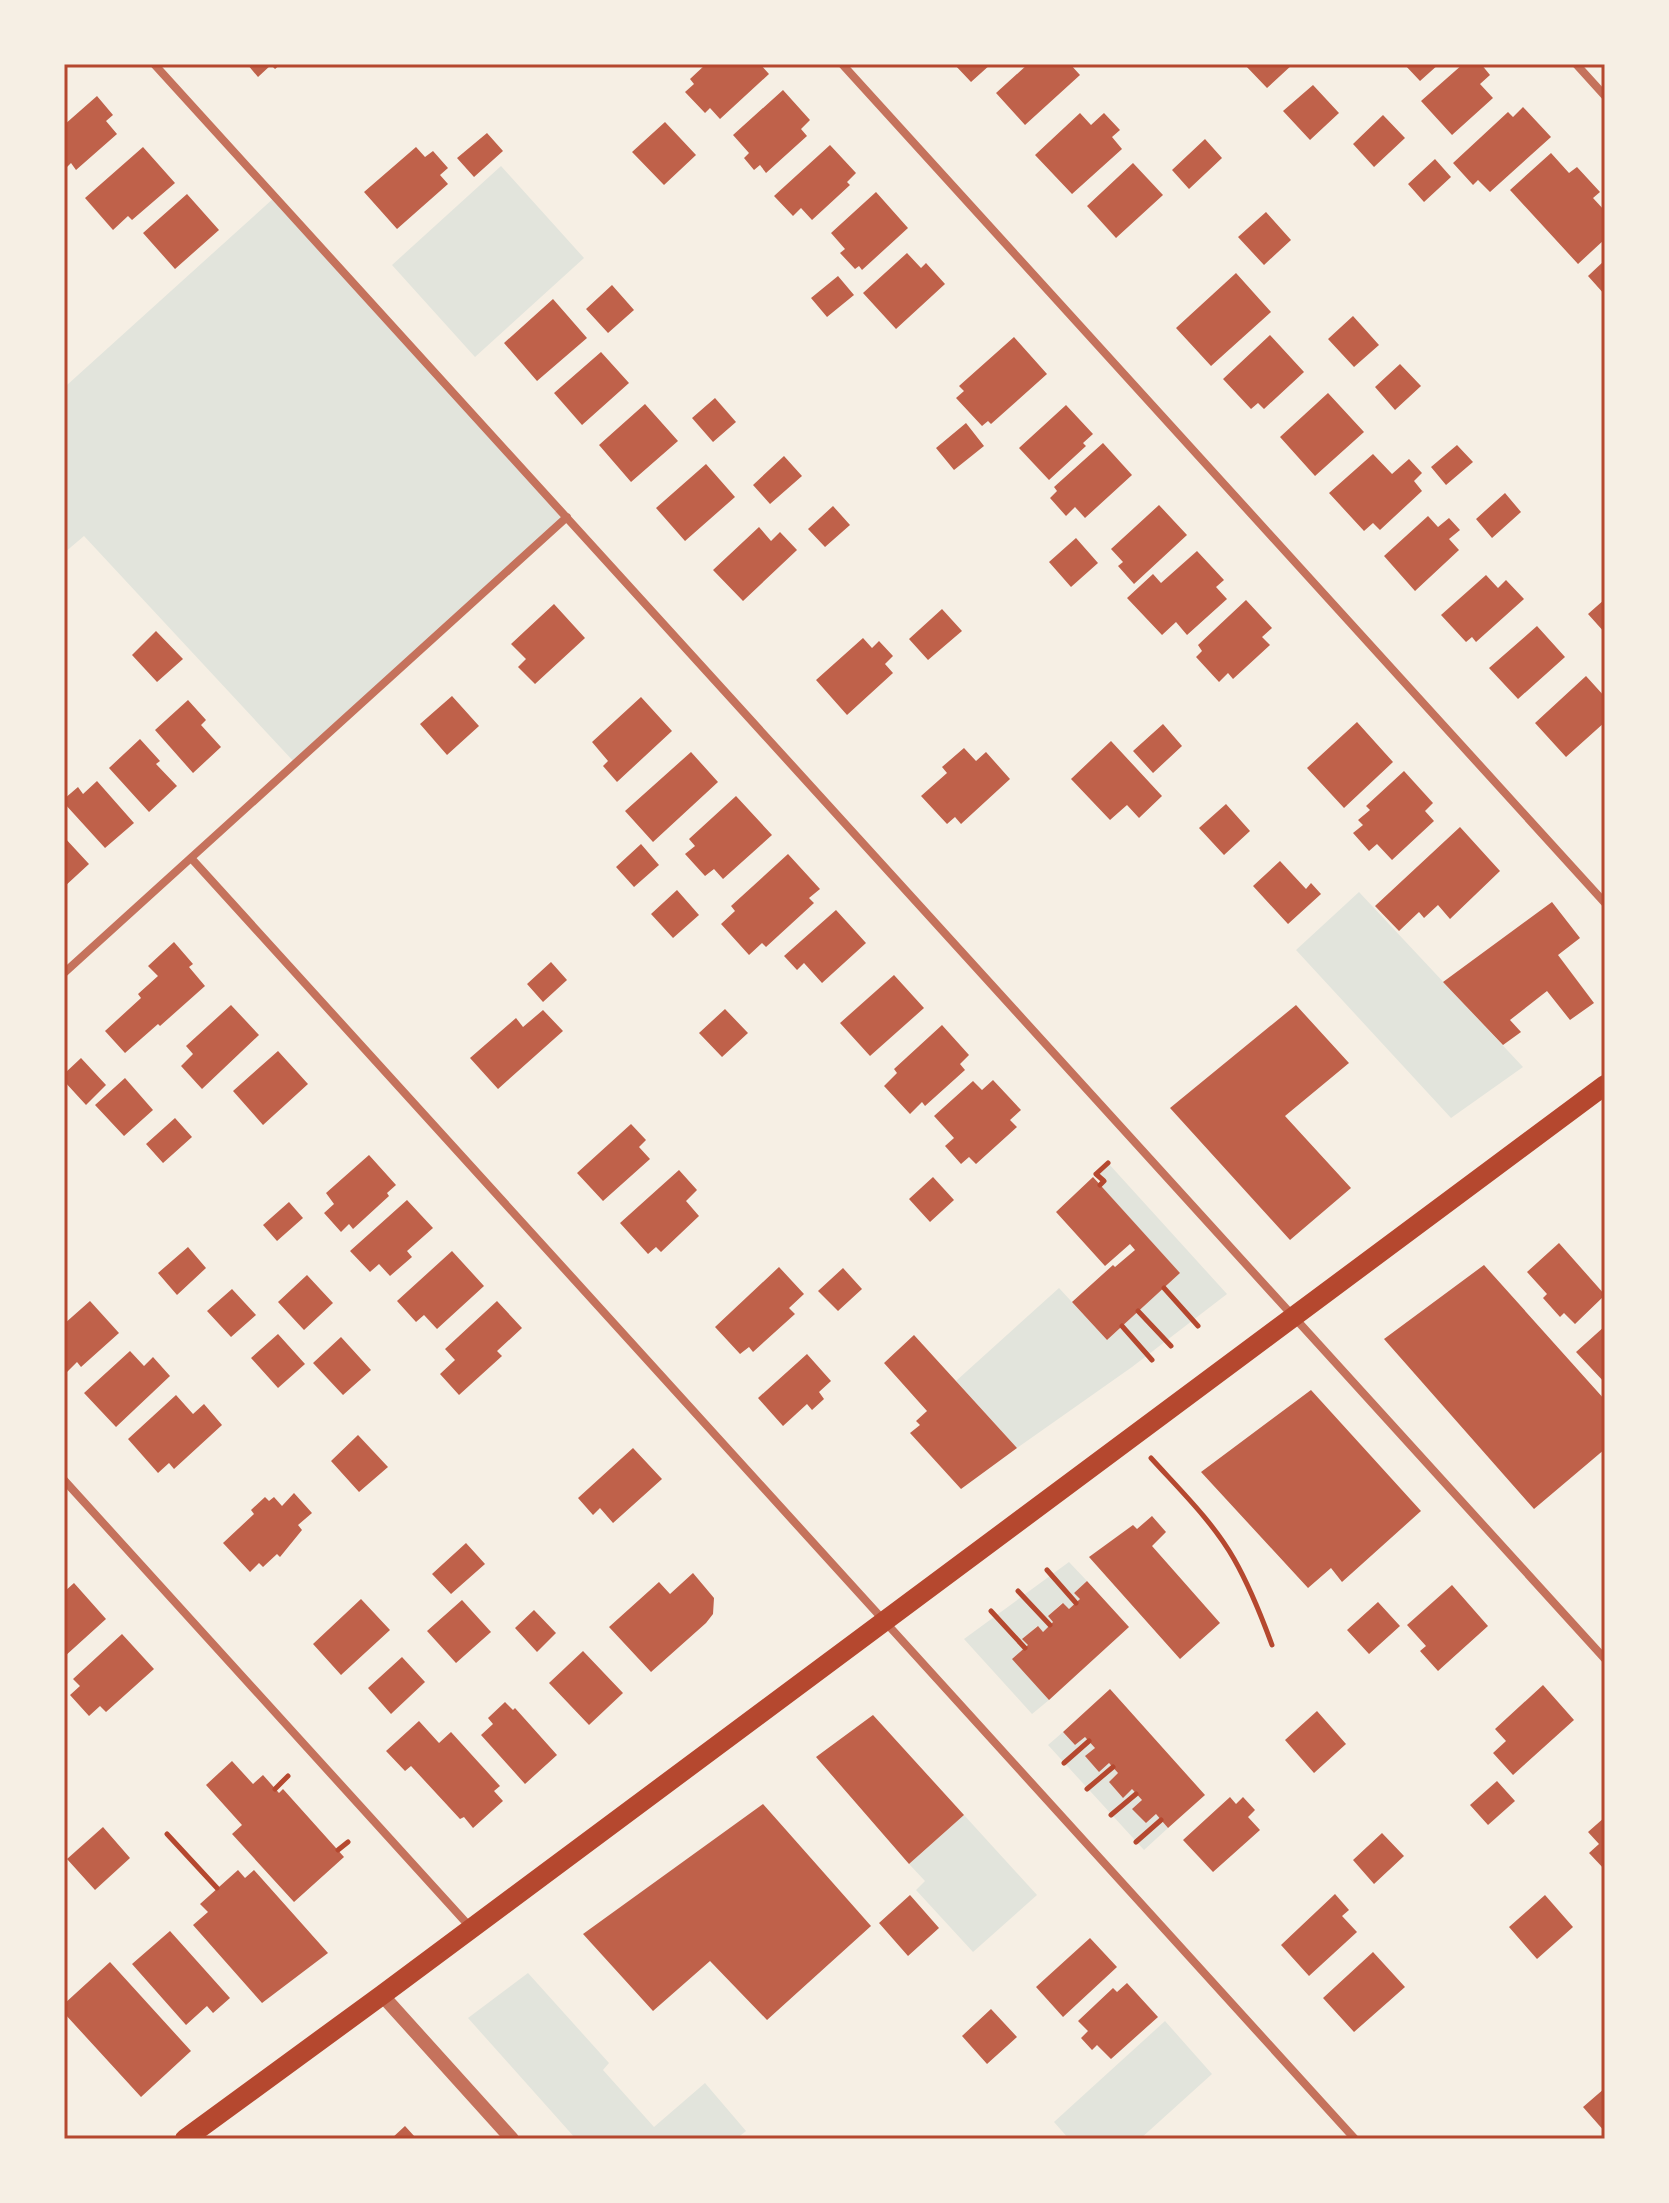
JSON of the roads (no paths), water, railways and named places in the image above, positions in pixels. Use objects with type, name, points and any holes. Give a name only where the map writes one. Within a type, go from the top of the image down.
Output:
[{"type":"main road","points":[[185,2139],[1605,1085]]},
{"type":"street","points":[[154,64],[1605,1659]]},
{"type":"street","points":[[842,64],[1605,903]]},
{"type":"street","points":[[1576,64],[1605,96]]},
{"type":"street","points":[[64,973],[567,517]]},
{"type":"street","points":[[191,858],[1355,2139]]},
{"type":"street","points":[[64,1480],[471,1929]]},
{"type":"street","points":[[382,1995],[512,2139]]}]
